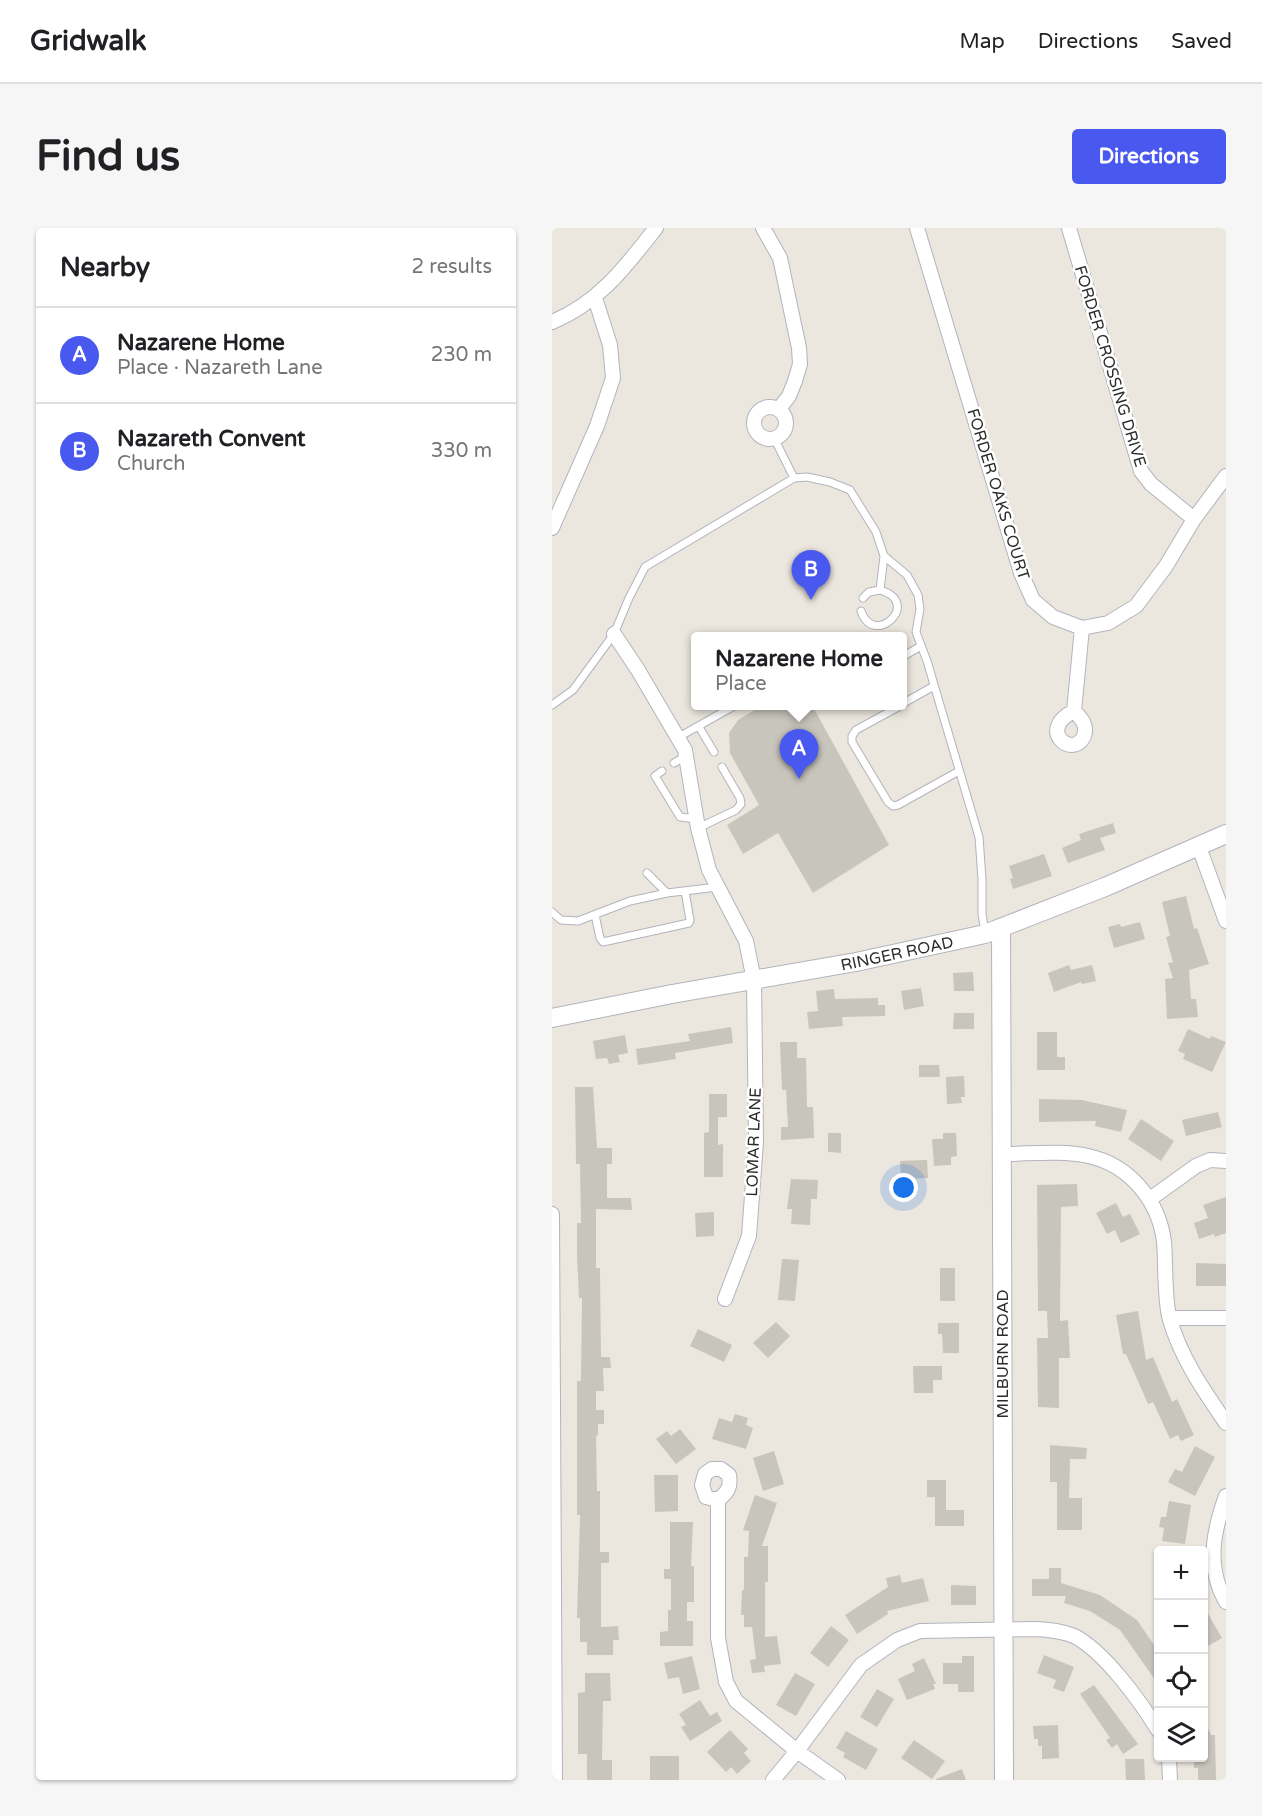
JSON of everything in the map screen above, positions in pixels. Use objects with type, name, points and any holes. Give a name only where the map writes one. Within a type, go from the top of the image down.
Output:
[{"type":"street","points":[[552,322],[574,312],[595,298],[630,262],[656,228]]},
{"type":"street","points":[[763,228],[780,258],[799,348],[800,364],[795,381],[789,396],[779,409]]},
{"type":"street","name":"FORDER OAKS COURT","points":[[917,228],[1021,573],[1034,600],[1053,617],[1082,628]]},
{"type":"street","name":"FORDER CROSSING DRIVE","points":[[1069,228],[1141,471],[1152,484],[1194,519]]},
{"type":"street","points":[[552,528],[597,426],[613,378],[610,345],[595,298]]},
{"type":"street","points":[[774,407],[785,416],[786,426],[781,435],[774,438],[761,436],[757,432],[754,422],[758,412],[763,408],[774,407]]},
{"type":"street","points":[[1074,711],[1082,628],[1108,623],[1136,606],[1166,566],[1194,519],[1226,476]]},
{"type":"street","name":"LOMAR LANE","points":[[614,634],[685,750],[680,760],[709,870],[746,941],[754,980],[756,1142],[749,1236],[725,1299]]},
{"type":"street","name":"RINGER ROAD","points":[[552,1018],[856,962],[993,932],[1226,834]]},
{"type":"street","points":[[1199,847],[1226,921]]},
{"type":"street","name":"MILBURN ROAD","points":[[993,932],[1002,1154],[1004,1780]]},
{"type":"street","points":[[1002,1154],[1088,1156],[1123,1171],[1150,1199],[1156,1210],[1164,1243],[1170,1318],[1194,1376],[1226,1424]]},
{"type":"street","points":[[1150,1199],[1196,1166],[1210,1160],[1226,1161]]},
{"type":"street","points":[[552,1214],[552,1583],[555,1780]]},
{"type":"street","points":[[1170,1318],[1226,1318]]},
{"type":"street","points":[[1226,1496],[1213,1540],[1214,1571],[1217,1585],[1226,1602]]},
{"type":"street","points":[[718,1500],[718,1638],[726,1682],[736,1701],[797,1751],[838,1780]]},
{"type":"street","points":[[773,1780],[861,1665],[897,1640],[920,1631],[1003,1628],[1056,1630],[1074,1636],[1095,1650],[1146,1710],[1154,1723]]},
{"type":"street","points":[[1169,1762],[1170,1780]]},
{"type":"lane","points":[[774,438],[794,478]]},
{"type":"lane","points":[[552,705],[573,690],[614,634],[645,567],[794,478],[807,477],[830,482],[850,490],[876,532],[884,556],[880,590]]},
{"type":"lane","points":[[884,556],[907,575],[918,596],[920,609],[916,632],[979,837],[982,914],[993,932]]},
{"type":"lane","points":[[861,610],[866,620],[877,625],[883,625],[893,618],[896,612],[896,601],[893,596],[880,590],[868,592],[863,598]]},
{"type":"lane","points":[[907,655],[921,646]]},
{"type":"lane","points":[[907,702],[934,686]]},
{"type":"lane","points":[[677,738],[726,710]]},
{"type":"lane","points":[[892,710],[856,730],[852,736],[852,742],[888,802],[893,806],[898,806],[959,771]]},
{"type":"lane","points":[[699,727],[714,752]]},
{"type":"lane","points":[[662,771],[655,776],[680,817],[698,824],[736,810],[741,804],[740,798],[722,767]]},
{"type":"lane","points":[[647,873],[668,893]]},
{"type":"lane","points":[[552,912],[561,920],[578,921],[630,901],[668,893],[717,887]]},
{"type":"lane","points":[[595,915],[603,942],[689,923],[685,891]]},
{"type":"building","points":[[755,710],[815,710],[889,845],[813,893],[778,833],[743,854],[727,825],[759,805],[730,753],[729,733],[738,720]]},
{"type":"building","points":[[1113,823],[1116,833],[1100,838],[1105,850],[1068,863],[1062,848],[1081,840],[1079,834]]},
{"type":"building","points":[[1044,854],[1052,876],[1013,889],[1010,879],[1013,878],[1009,866]]},
{"type":"building","points":[[1186,896],[1194,929],[1197,928],[1209,964],[1189,970],[1191,999],[1196,999],[1198,1017],[1167,1019],[1165,979],[1173,978],[1168,963],[1173,962],[1166,937],[1170,936],[1162,902]]},
{"type":"building","points":[[1140,922],[1145,939],[1114,948],[1108,927],[1120,924],[1121,927]]},
{"type":"building","points":[[1069,965],[1071,970],[1092,965],[1096,981],[1082,984],[1081,982],[1054,992],[1048,973]]},
{"type":"building","points":[[973,972],[974,991],[954,991],[953,973]]},
{"type":"building","points":[[921,988],[924,1006],[904,1010],[901,991]]},
{"type":"building","points":[[834,989],[835,999],[878,998],[878,1005],[885,1005],[885,1016],[842,1017],[843,1026],[809,1029],[807,1012],[818,1011],[816,991]]},
{"type":"building","points":[[954,1013],[974,1013],[974,1029],[953,1029]]},
{"type":"building","points":[[731,1027],[733,1043],[675,1053],[676,1059],[638,1065],[636,1049],[690,1041],[688,1034]]},
{"type":"building","points":[[1188,1029],[1210,1039],[1211,1036],[1226,1042],[1212,1072],[1183,1059],[1185,1054],[1178,1051]]},
{"type":"building","points":[[1037,1032],[1057,1032],[1057,1057],[1065,1057],[1065,1070],[1037,1070]]},
{"type":"building","points":[[625,1035],[628,1053],[618,1055],[620,1062],[609,1064],[607,1058],[596,1059],[593,1041]]},
{"type":"building","points":[[780,1042],[797,1042],[797,1058],[806,1058],[807,1107],[813,1107],[814,1138],[781,1140],[781,1127],[788,1127],[786,1090],[782,1090]]},
{"type":"building","points":[[919,1065],[939,1065],[940,1077],[919,1077]]},
{"type":"building","points":[[964,1076],[965,1097],[961,1097],[962,1103],[947,1104],[946,1077]]},
{"type":"building","points":[[575,1087],[593,1087],[597,1148],[612,1148],[612,1164],[607,1164],[607,1198],[631,1198],[632,1210],[596,1209],[596,1268],[600,1268],[601,1357],[610,1357],[611,1368],[603,1368],[604,1391],[596,1391],[596,1410],[604,1410],[604,1424],[598,1424],[598,1435],[596,1436],[597,1491],[600,1491],[600,1552],[609,1552],[609,1563],[601,1563],[601,1627],[618,1626],[619,1640],[613,1640],[613,1655],[587,1655],[587,1642],[580,1642],[580,1618],[577,1618],[580,1515],[577,1515],[577,1381],[581,1381],[582,1298],[579,1298],[577,1255],[577,1223],[581,1223],[580,1164],[576,1164]]},
{"type":"building","points":[[709,1094],[727,1094],[727,1117],[718,1117],[718,1145],[723,1144],[723,1177],[704,1177],[704,1133],[709,1132]]},
{"type":"building","points":[[1039,1099],[1082,1100],[1127,1110],[1121,1132],[1095,1126],[1096,1121],[1039,1122]]},
{"type":"building","points":[[1218,1112],[1222,1127],[1186,1136],[1182,1120]]},
{"type":"building","points":[[1141,1119],[1174,1141],[1161,1161],[1128,1139]]},
{"type":"building","points":[[828,1133],[841,1133],[841,1153],[828,1152]]},
{"type":"building","points":[[943,1133],[956,1133],[957,1156],[951,1157],[951,1165],[934,1166],[932,1139],[943,1139]]},
{"type":"building","points":[[927,1160],[928,1178],[901,1179],[900,1161]]},
{"type":"building","points":[[791,1179],[818,1180],[817,1199],[811,1199],[810,1225],[791,1224],[792,1209],[787,1209]]},
{"type":"building","points":[[1077,1184],[1078,1206],[1061,1207],[1060,1321],[1068,1320],[1070,1358],[1059,1358],[1059,1408],[1038,1407],[1037,1338],[1048,1338],[1047,1311],[1038,1311],[1037,1185]]},
{"type":"building","points":[[1226,1197],[1226,1233],[1199,1239],[1194,1223],[1208,1218],[1203,1205]]},
{"type":"building","points":[[1116,1203],[1123,1217],[1130,1214],[1140,1234],[1121,1243],[1115,1230],[1107,1234],[1096,1213]]},
{"type":"building","points":[[714,1212],[714,1236],[696,1237],[695,1213]]},
{"type":"building","points":[[782,1259],[799,1260],[795,1301],[778,1300]]},
{"type":"building","points":[[1196,1263],[1226,1264],[1226,1286],[1196,1286]]},
{"type":"building","points":[[940,1268],[955,1268],[955,1301],[940,1301]]},
{"type":"building","points":[[1138,1311],[1146,1360],[1153,1357],[1172,1402],[1177,1399],[1194,1435],[1181,1441],[1178,1435],[1170,1439],[1153,1402],[1148,1404],[1126,1354],[1123,1354],[1116,1315]]},
{"type":"building","points":[[776,1322],[790,1336],[768,1358],[753,1343]]},
{"type":"building","points":[[938,1323],[959,1323],[959,1353],[943,1353],[942,1334],[938,1334]]},
{"type":"building","points":[[698,1329],[732,1345],[724,1362],[690,1346]]},
{"type":"building","points":[[913,1366],[942,1366],[942,1380],[933,1380],[933,1393],[914,1393]]},
{"type":"building","points":[[735,1414],[748,1418],[746,1425],[753,1428],[746,1449],[712,1439],[719,1418],[732,1422]]},
{"type":"building","points":[[680,1429],[696,1449],[676,1464],[656,1439],[667,1431],[671,1436]]},
{"type":"building","points":[[1050,1445],[1087,1448],[1086,1459],[1070,1459],[1069,1498],[1082,1498],[1082,1530],[1057,1530],[1057,1482],[1050,1482]]},
{"type":"building","points":[[1195,1446],[1215,1457],[1195,1496],[1168,1482],[1175,1469],[1182,1472]]},
{"type":"building","points":[[774,1451],[784,1484],[763,1491],[753,1458]]},
{"type":"building","points":[[654,1475],[678,1475],[678,1511],[655,1512]]},
{"type":"building","points":[[927,1480],[946,1480],[946,1510],[964,1510],[964,1526],[935,1526],[935,1497],[927,1497]]},
{"type":"building","points":[[755,1495],[777,1503],[762,1546],[768,1546],[768,1582],[765,1582],[765,1637],[777,1636],[781,1664],[764,1666],[765,1672],[752,1673],[750,1660],[756,1659],[752,1627],[744,1627],[744,1615],[741,1615],[744,1557],[748,1557],[749,1531],[743,1530]]},
{"type":"building","points":[[1169,1501],[1191,1505],[1185,1544],[1162,1541],[1164,1528],[1159,1527],[1161,1517],[1166,1517]]},
{"type":"building","points":[[670,1522],[693,1522],[691,1566],[694,1566],[694,1602],[687,1602],[687,1621],[693,1621],[693,1646],[660,1646],[660,1632],[668,1631],[668,1610],[671,1610],[671,1579],[664,1579],[664,1569],[670,1569]]},
{"type":"building","points":[[1049,1568],[1061,1568],[1061,1583],[1100,1595],[1137,1620],[1154,1645],[1154,1678],[1120,1630],[1090,1611],[1064,1603],[1066,1596],[1032,1596],[1032,1579],[1049,1579]]},
{"type":"building","points":[[900,1575],[902,1583],[923,1578],[929,1601],[887,1611],[888,1614],[857,1634],[845,1615],[888,1587],[886,1578]]},
{"type":"building","points":[[951,1585],[976,1586],[976,1605],[951,1605]]},
{"type":"building","points":[[1208,1614],[1222,1638],[1208,1646]]},
{"type":"building","points":[[831,1626],[849,1640],[828,1667],[810,1653]]},
{"type":"building","points":[[1044,1655],[1074,1667],[1064,1692],[1053,1688],[1056,1680],[1037,1673]]},
{"type":"building","points":[[692,1656],[700,1689],[683,1694],[679,1677],[668,1679],[664,1663]]},
{"type":"building","points":[[962,1656],[974,1656],[974,1692],[958,1692],[958,1684],[943,1684],[943,1663],[962,1663]]},
{"type":"building","points":[[924,1658],[936,1684],[933,1684],[935,1689],[907,1700],[898,1679],[915,1671],[912,1664]]},
{"type":"building","points":[[585,1673],[610,1673],[611,1701],[603,1701],[602,1760],[612,1760],[612,1780],[587,1780],[587,1754],[578,1754],[578,1693],[585,1692]]},
{"type":"building","points":[[795,1673],[815,1684],[796,1716],[776,1705]]},
{"type":"building","points":[[1094,1685],[1138,1744],[1123,1754],[1117,1744],[1112,1748],[1106,1740],[1110,1738],[1080,1694]]},
{"type":"building","points":[[877,1689],[894,1699],[877,1727],[860,1717]]},
{"type":"building","points":[[700,1700],[710,1716],[717,1712],[722,1721],[690,1741],[681,1727],[686,1725],[679,1714]]},
{"type":"building","points":[[1058,1725],[1059,1758],[1042,1759],[1042,1746],[1038,1746],[1038,1739],[1034,1739],[1033,1726]]},
{"type":"building","points":[[1208,1728],[1211,1735],[1215,1735],[1216,1780],[1198,1780],[1198,1768],[1194,1768],[1194,1762],[1208,1762]]},
{"type":"building","points":[[730,1730],[748,1749],[744,1753],[751,1761],[737,1774],[731,1767],[726,1772],[707,1752]]},
{"type":"building","points":[[846,1731],[878,1749],[866,1770],[843,1757],[845,1753],[836,1748]]},
{"type":"building","points":[[914,1740],[945,1761],[932,1779],[901,1758]]},
{"type":"building","points":[[650,1756],[679,1756],[679,1780],[650,1780]]},
{"type":"building","points":[[1125,1759],[1144,1759],[1145,1780],[1126,1780]]},
{"type":"building","points":[[962,1769],[966,1780],[936,1780],[936,1779]]},
{"type":"place","name":"Nazareth Convent","points":[[811,600]]},
{"type":"place","name":"Nazarene Home","points":[[799,779]]}]
